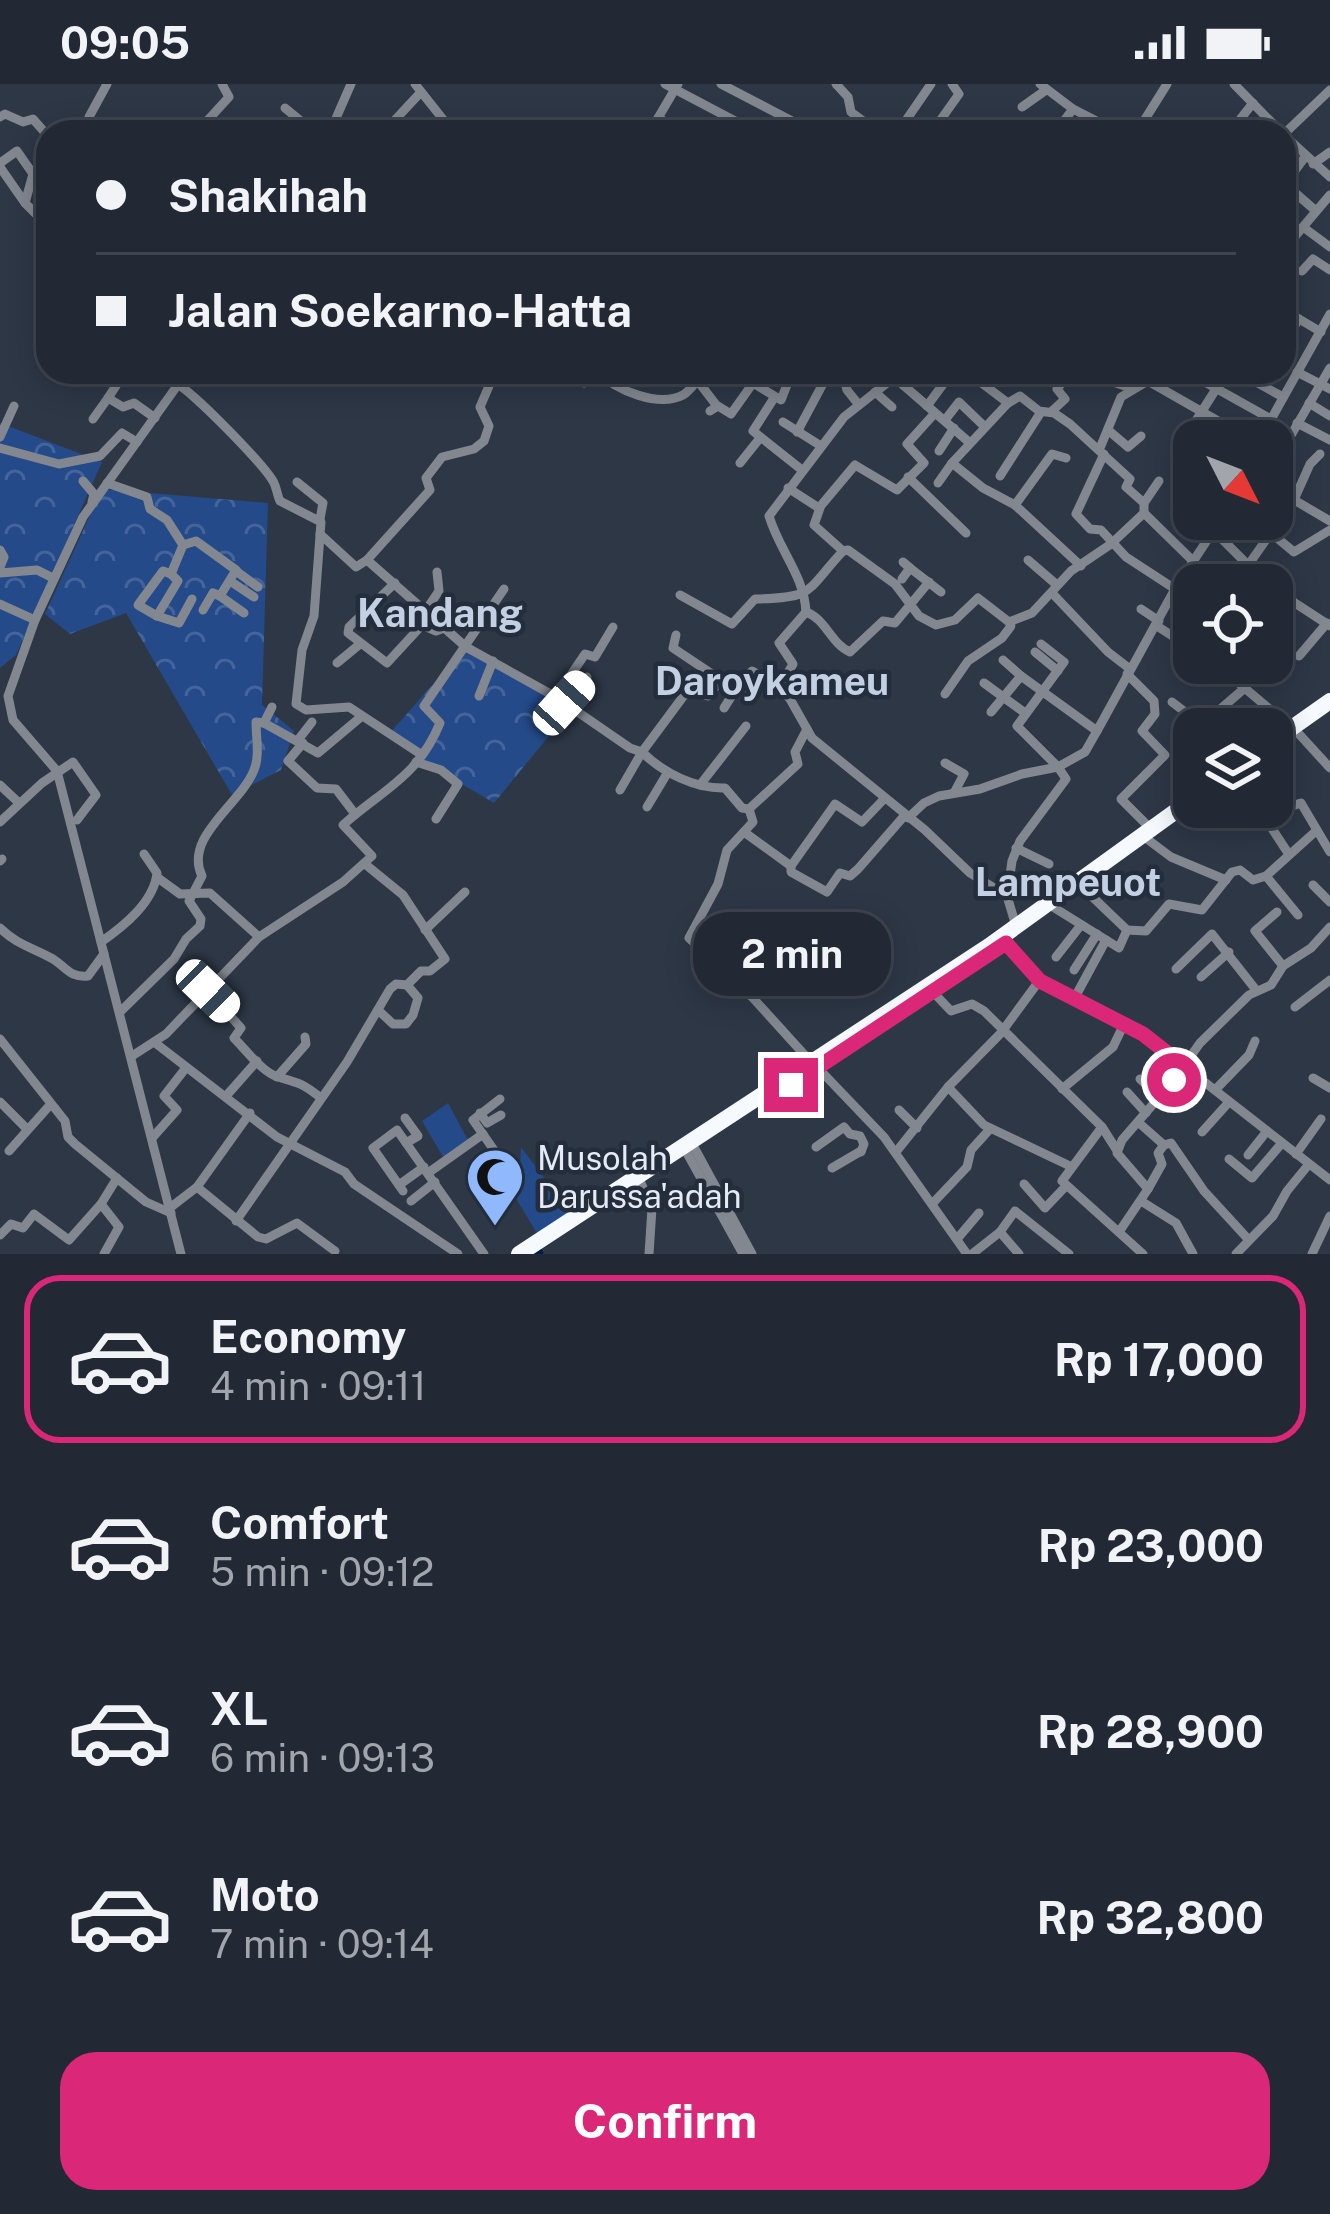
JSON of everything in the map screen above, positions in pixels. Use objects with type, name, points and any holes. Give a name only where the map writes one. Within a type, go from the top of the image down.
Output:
[{"type":"highway","points":[[1295,731],[1330,701]]},
{"type":"highway","points":[[1295,731],[1330,711]]},
{"type":"highway","points":[[532,1254],[1006,943],[1173,815]]},
{"type":"highway","points":[[940,984],[1149,834]]},
{"type":"highway","points":[[520,1254],[691,1151],[815,1065]]},
{"type":"street","points":[[90,120],[107,84]]},
{"type":"street","points":[[208,120],[229,98],[222,84]]},
{"type":"street","points":[[335,120],[351,84]]},
{"type":"street","points":[[836,84],[848,97],[851,112],[862,120]]},
{"type":"street","points":[[906,120],[931,84]]},
{"type":"street","points":[[941,120],[959,94],[952,84]]},
{"type":"street","points":[[1144,120],[1167,84]]},
{"type":"street","points":[[1234,84],[1269,120]]},
{"type":"street","points":[[662,120],[658,118],[673,86],[730,120]]},
{"type":"street","points":[[727,86],[791,120]]},
{"type":"street","points":[[1022,107],[1043,87],[1098,120]]},
{"type":"street","points":[[395,120],[418,88],[443,120]]},
{"type":"street","points":[[1296,122],[1330,90]]},
{"type":"street","points":[[753,120],[760,103]]},
{"type":"street","points":[[1240,120],[1253,103]]},
{"type":"street","points":[[285,108],[300,120]]},
{"type":"street","points":[[1065,120],[1073,109]]},
{"type":"street","points":[[0,117],[5,114],[36,122]]},
{"type":"street","points":[[1296,147],[1330,177]]},
{"type":"street","points":[[33,174],[17,151],[0,165],[36,213]]},
{"type":"street","points":[[1296,172],[1309,160],[1330,152]]},
{"type":"street","points":[[26,202],[36,170]]},
{"type":"street","points":[[1296,194],[1316,212]]},
{"type":"street","points":[[1296,235],[1330,195]]},
{"type":"street","points":[[1303,227],[1330,247]]},
{"type":"street","points":[[1302,271],[1312,260],[1330,270]]},
{"type":"street","points":[[1296,317],[1326,325],[1297,372],[1325,387]]},
{"type":"street","points":[[1296,324],[1299,319]]},
{"type":"street","points":[[1293,432],[1309,403],[1325,387],[1330,368]]},
{"type":"street","points":[[93,419],[119,384]]},
{"type":"street","points":[[6,701],[52,578],[92,502],[178,384],[215,415],[273,480],[280,501],[320,519]]},
{"type":"street","points":[[320,534],[356,567],[367,560],[430,490],[426,478],[440,460],[484,441],[489,426],[481,414],[481,402],[489,384]]},
{"type":"street","points":[[612,384],[649,400],[680,397],[692,384]]},
{"type":"street","points":[[704,384],[714,408],[731,414],[751,384]]},
{"type":"street","points":[[753,384],[782,400],[788,384]]},
{"type":"street","points":[[797,432],[823,384]]},
{"type":"street","points":[[845,384],[859,405]]},
{"type":"street","points":[[806,612],[796,569],[769,518],[820,446],[886,384]]},
{"type":"street","points":[[907,384],[970,443]]},
{"type":"street","points":[[939,451],[945,384]]},
{"type":"street","points":[[983,384],[1008,403]]},
{"type":"street","points":[[1000,476],[1046,412],[1065,399],[1057,389],[1061,384]]},
{"type":"street","points":[[1119,384],[1131,388]]},
{"type":"street","points":[[744,832],[790,866],[801,880],[827,892],[840,873],[850,876],[906,816],[931,799],[1058,767],[1084,752],[1173,593],[1075,512],[1089,493],[1090,477],[1117,404],[1138,384]]},
{"type":"street","points":[[1161,384],[1220,420]]},
{"type":"street","points":[[1208,384],[1271,419],[1290,384]]},
{"type":"street","points":[[1260,384],[1282,398]]},
{"type":"street","points":[[1196,420],[1216,389]]},
{"type":"street","points":[[875,392],[892,406]]},
{"type":"street","points":[[938,483],[970,443],[1020,395],[1102,452],[1129,478],[1126,487],[1193,562],[1207,540]]},
{"type":"street","points":[[108,398],[123,407],[134,403],[154,418]]},
{"type":"street","points":[[774,398],[753,430],[802,470]]},
{"type":"street","points":[[740,402],[761,417]]},
{"type":"street","points":[[944,694],[968,661],[1006,634],[1009,622],[982,597],[943,625],[919,616],[895,584],[843,550],[814,524],[820,508],[854,465],[895,491],[924,462],[908,442],[959,402],[986,427]]},
{"type":"street","points":[[1309,403],[1330,416]]},
{"type":"street","points":[[0,437],[14,406]]},
{"type":"street","points":[[783,422],[820,446]]},
{"type":"street","points":[[1298,423],[1330,440]]},
{"type":"street","points":[[1108,430],[1128,447],[1141,436]]},
{"type":"street","points":[[0,448],[59,464],[100,456],[123,433],[137,442]]},
{"type":"street","points":[[740,463],[760,438]]},
{"type":"street","points":[[1016,505],[1052,454],[1066,458]]},
{"type":"street","points":[[1320,454],[1310,464],[1294,500],[1328,523]]},
{"type":"street","points":[[952,463],[983,488],[1016,505],[1081,566]]},
{"type":"street","points":[[908,478],[966,533]]},
{"type":"street","points":[[83,481],[94,494],[92,502]]},
{"type":"street","points":[[297,482],[323,503],[314,616],[294,702],[305,710],[343,706],[458,784],[436,819]]},
{"type":"street","points":[[1009,622],[1032,613],[1054,589],[1111,544],[1144,508],[1159,482]]},
{"type":"street","points":[[107,483],[147,496],[150,509],[167,520],[183,545]]},
{"type":"street","points":[[788,488],[820,508]]},
{"type":"street","points":[[1279,540],[1294,552],[1328,523],[1330,506]]},
{"type":"street","points":[[1224,540],[1249,564]]},
{"type":"street","points":[[183,545],[196,541],[256,592]]},
{"type":"street","points":[[171,574],[183,545]]},
{"type":"street","points":[[0,550],[4,557],[0,570],[37,570],[52,578]]},
{"type":"street","points":[[680,595],[730,625],[755,599],[803,594],[821,580],[843,550]]},
{"type":"street","points":[[367,560],[466,646],[560,700],[668,772],[708,790],[722,787],[742,808],[749,809]]},
{"type":"street","points":[[1028,560],[1154,701],[1155,714],[1142,731],[1165,755],[1121,800],[1171,857],[1226,880]]},
{"type":"street","points":[[902,579],[906,565],[941,592]]},
{"type":"street","points":[[157,616],[178,581],[163,571],[138,604],[157,616],[179,623],[192,599]]},
{"type":"street","points":[[426,610],[438,593],[437,572]]},
{"type":"street","points":[[220,596],[233,576]]},
{"type":"street","points":[[806,612],[816,616],[850,652],[883,622],[895,622],[928,582]]},
{"type":"street","points":[[395,583],[349,627],[348,633],[359,644],[387,663],[422,625],[436,631],[444,628]]},
{"type":"street","points":[[132,1056],[154,1042],[260,937],[365,864],[372,853],[342,828],[391,791],[419,759],[440,724],[424,706],[504,589]]},
{"type":"street","points":[[203,610],[213,593],[244,613]]},
{"type":"street","points":[[1293,601],[1329,624],[1299,656]]},
{"type":"street","points":[[0,604],[35,620]]},
{"type":"street","points":[[1142,608],[1173,634]]},
{"type":"street","points":[[779,688],[793,664],[779,643],[806,612]]},
{"type":"street","points":[[560,700],[580,659],[595,657],[613,627]]},
{"type":"street","points":[[676,635],[673,648],[749,700]]},
{"type":"street","points":[[337,663],[359,644]]},
{"type":"street","points":[[1016,926],[1007,896],[1016,848],[1064,783],[1065,774],[1017,726],[1058,671],[1038,648]]},
{"type":"street","points":[[1003,660],[1096,731]]},
{"type":"street","points":[[478,697],[494,661]]},
{"type":"street","points":[[724,708],[751,670],[779,688],[812,738],[970,873],[1007,896]]},
{"type":"street","points":[[991,712],[1022,676]]},
{"type":"street","points":[[560,700],[587,677]]},
{"type":"street","points":[[0,680],[14,720],[58,772],[181,1254]]},
{"type":"street","points":[[620,790],[686,691],[708,696],[721,680]]},
{"type":"street","points":[[984,683],[1025,713]]},
{"type":"street","points":[[1243,684],[1330,768]]},
{"type":"street","points":[[1172,702],[1202,724],[1246,686]]},
{"type":"street","points":[[264,723],[272,706]]},
{"type":"street","points":[[121,1011],[200,926],[189,901],[202,876],[196,863],[202,841],[231,808],[254,770],[258,721],[321,752],[362,716]]},
{"type":"street","points":[[284,733],[292,717]]},
{"type":"street","points":[[311,722],[287,761],[317,788],[336,789],[356,814]]},
{"type":"street","points":[[700,785],[746,726]]},
{"type":"street","points":[[749,809],[798,764],[795,752],[807,729]]},
{"type":"street","points":[[0,822],[18,802],[74,763],[96,795],[77,820]]},
{"type":"street","points":[[945,763],[964,774],[954,793]]},
{"type":"street","points":[[646,807],[668,772]]},
{"type":"street","points":[[0,785],[18,802]]},
{"type":"street","points":[[1293,806],[1317,795]]},
{"type":"street","points":[[790,866],[835,804],[862,822],[884,799]]},
{"type":"street","points":[[1301,803],[1330,851]]},
{"type":"street","points":[[749,809],[754,821],[727,850],[722,874],[689,943],[754,998],[875,1126],[970,1254],[1000,1232],[1017,1211],[1029,1226],[1069,1254]]},
{"type":"street","points":[[1266,828],[1288,853]]},
{"type":"street","points":[[1081,886],[1127,930],[1146,931],[1169,904],[1202,910],[1234,870],[1252,880],[1266,875],[1316,831]]},
{"type":"street","points":[[1016,848],[1049,864]]},
{"type":"street","points":[[144,854],[158,878],[180,893],[210,893],[260,937]]},
{"type":"street","points":[[365,864],[404,895],[445,959],[430,971],[421,971],[407,985]]},
{"type":"street","points":[[1266,875],[1298,915]]},
{"type":"street","points":[[100,942],[142,905],[158,878]]},
{"type":"street","points":[[1313,885],[1330,902]]},
{"type":"street","points":[[425,930],[465,892]]},
{"type":"street","points":[[1053,907],[1119,948],[1127,930]]},
{"type":"street","points":[[1277,912],[1255,932],[1282,966]]},
{"type":"street","points":[[1056,957],[1081,925]]},
{"type":"street","points":[[1117,1149],[1200,1043],[1330,927]]},
{"type":"street","points":[[0,928],[18,945],[51,958],[75,976],[88,976],[104,954]]},
{"type":"street","points":[[1175,969],[1210,934],[1256,990]]},
{"type":"street","points":[[1074,970],[1101,937]]},
{"type":"street","points":[[1074,999],[1101,937]]},
{"type":"street","points":[[1006,943],[1040,981],[1124,1024],[1330,1180]]},
{"type":"street","points":[[1201,976],[1229,952]]},
{"type":"street","points":[[1295,1007],[1330,980]]},
{"type":"street","points":[[896,1152],[948,1087],[1001,1033],[1040,981]]},
{"type":"street","points":[[940,984],[951,1011],[975,1006],[1102,1127],[1148,1190]]},
{"type":"street","points":[[236,1221],[345,1065],[390,989],[407,985],[418,998],[406,1024],[393,1024],[378,1010]]},
{"type":"street","points":[[208,991],[238,1021],[241,1028],[234,1038],[257,1061],[277,1077],[288,1077],[322,1098]]},
{"type":"street","points":[[1062,1089],[1113,1047],[1124,1024]]},
{"type":"street","points":[[277,1077],[306,1044],[305,1037]]},
{"type":"street","points":[[0,1039],[65,1121],[68,1137],[146,1202],[171,1210]]},
{"type":"street","points":[[1215,1090],[1249,1055],[1255,1041]]},
{"type":"street","points":[[154,1042],[290,1144],[345,1172],[354,1184],[458,1254]]},
{"type":"street","points":[[227,1095],[257,1061]]},
{"type":"street","points":[[153,1137],[176,1110],[164,1096],[185,1069]]},
{"type":"street","points":[[1313,1078],[1330,1088]]},
{"type":"street","points":[[1140,1079],[1160,1097]]},
{"type":"street","points":[[948,1087],[990,1129],[1070,1166]]},
{"type":"street","points":[[1126,1092],[1164,1145]]},
{"type":"street","points":[[500,1099],[473,1120],[502,1163]]},
{"type":"street","points":[[0,1102],[27,1130]]},
{"type":"street","points":[[1202,1132],[1229,1102]]},
{"type":"street","points":[[9,1151],[50,1105]]},
{"type":"street","points":[[899,1110],[917,1128]]},
{"type":"street","points":[[171,1210],[197,1187],[250,1113]]},
{"type":"street","points":[[480,1113],[488,1123],[501,1115]]},
{"type":"street","points":[[405,1118],[418,1136],[406,1143]]},
{"type":"street","points":[[1296,1154],[1321,1119]]},
{"type":"street","points":[[860,1136],[875,1126]]},
{"type":"street","points":[[816,1147],[842,1127],[860,1136],[861,1152],[832,1168]]},
{"type":"street","points":[[1102,1127],[1062,1181],[1143,1254]]},
{"type":"street","points":[[932,1204],[967,1167],[971,1150],[990,1129]]},
{"type":"street","points":[[404,1192],[373,1148],[397,1130],[484,1254]]},
{"type":"street","points":[[1248,1155],[1267,1131]]},
{"type":"street","points":[[404,1192],[483,1135]]},
{"type":"street","points":[[494,1150],[507,1143]]},
{"type":"street","points":[[1119,1232],[1162,1164],[1158,1153],[1172,1143],[1204,1191],[1248,1239]]},
{"type":"street","points":[[1229,1159],[1252,1178],[1282,1143]]},
{"type":"street","points":[[691,1151],[747,1254]]},
{"type":"street","points":[[391,1173],[416,1156]]},
{"type":"street","points":[[1236,1254],[1273,1216],[1310,1164]]},
{"type":"street","points":[[404,1192],[429,1174]]},
{"type":"street","points":[[0,1235],[11,1224],[23,1228],[34,1214],[68,1240],[117,1178]]},
{"type":"street","points":[[635,1184],[652,1208],[649,1254]]},
{"type":"street","points":[[1024,1184],[1045,1208],[1066,1186]]},
{"type":"street","points":[[197,1187],[236,1221],[266,1239],[297,1222],[335,1251]]},
{"type":"street","points":[[1141,1201],[1178,1224],[1188,1253]]},
{"type":"street","points":[[101,1204],[119,1227],[104,1254]]},
{"type":"street","points":[[957,1239],[979,1214]]},
{"type":"street","points":[[1313,1254],[1330,1216]]},
{"type":"street","points":[[1000,1232],[1018,1254]]},
{"type":"green space","points":[[0,423],[102,462],[16,655],[0,668]]},
{"type":"green space","points":[[102,489],[268,503],[262,705],[294,731],[281,770],[232,795],[126,613],[70,634],[45,614]]},
{"type":"green space","points":[[466,647],[571,709],[494,803],[419,759],[389,734]]},
{"type":"green space","points":[[448,1103],[468,1140],[443,1157],[422,1121]]},
{"type":"green space","points":[[521,1147],[570,1212],[539,1237],[507,1183],[520,1167]]},
{"type":"place","name":"Musolah Darussa'adah","points":[[495,1228]]},
{"type":"district","name":"Kandang","points":[[440,613]]},
{"type":"district","name":"Daroykameu","points":[[772,681]]},
{"type":"district","name":"Lampeuot","points":[[1068,882]]},
{"type":"route","points":[[791,1085],[1006,943],[1040,981],[1143,1034],[1185,1067],[1174,1080]]}]
